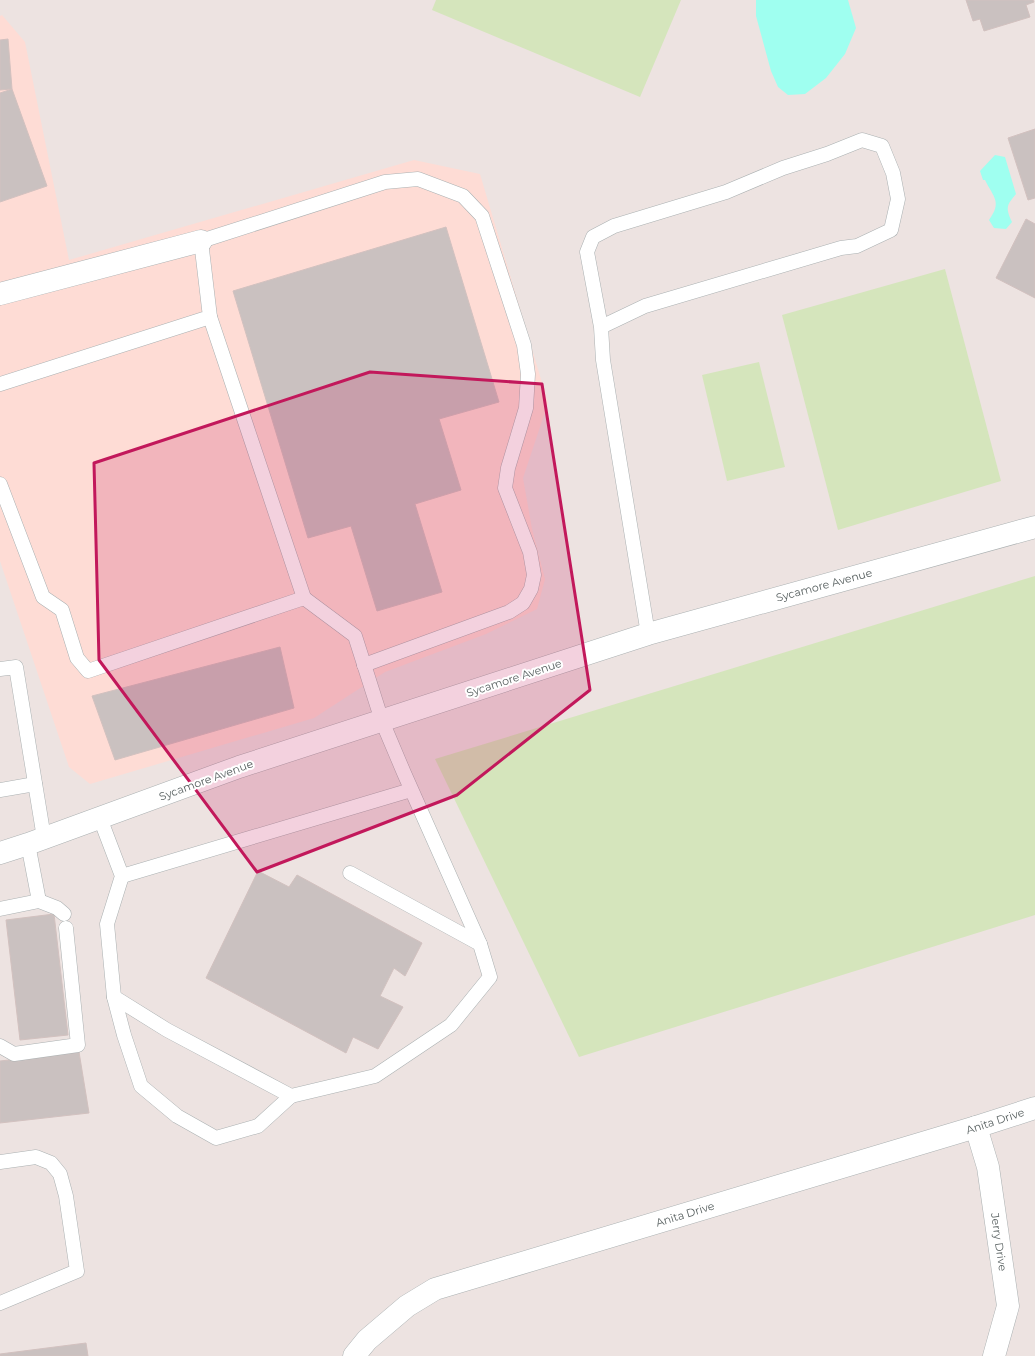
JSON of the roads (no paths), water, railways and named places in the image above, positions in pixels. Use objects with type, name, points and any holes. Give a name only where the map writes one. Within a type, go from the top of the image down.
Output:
[{"type":"street","points":[[0,294],[201,241]]},
{"type":"street","name":"Sycamore Avenue","points":[[0,853],[239,767],[648,634],[1035,527]]},
{"type":"street","name":"Anita Drive","points":[[354,1356],[367,1340],[407,1306],[435,1289],[1035,1108]]},
{"type":"street","name":"Jerry Drive","points":[[976,1127],[988,1167],[1008,1306],[994,1356]]},
{"type":"lane","points":[[601,327],[645,306],[841,248],[857,246],[891,230],[898,199],[893,173],[882,146],[862,140],[827,154],[783,168],[726,192],[660,214],[614,226],[593,237],[587,252],[601,327],[603,360],[648,634]]},
{"type":"lane","points":[[100,818],[122,876],[107,924],[114,997],[124,1035],[141,1086],[177,1116],[216,1138],[258,1126],[291,1096],[375,1076],[451,1025],[490,977],[480,944],[411,790],[382,721],[364,665],[355,636],[304,598],[210,317],[201,241],[385,182],[418,179],[463,196],[482,216],[524,345],[528,374],[526,408],[508,468],[505,488],[530,552],[534,575],[531,589],[523,603],[509,612],[364,665]]},
{"type":"lane","points":[[0,384],[210,317]]},
{"type":"lane","points":[[0,484],[43,597],[62,610],[77,658],[88,671],[304,598]]},
{"type":"lane","points":[[0,669],[16,667],[35,784],[39,901]]},
{"type":"lane","points":[[0,790],[35,784]]},
{"type":"lane","points":[[122,876],[411,790]]},
{"type":"lane","points":[[350,873],[480,944]]},
{"type":"lane","points":[[0,909],[39,901],[57,908],[64,914]]},
{"type":"lane","points":[[0,1046],[14,1054],[78,1045],[66,928]]},
{"type":"lane","points":[[114,997],[167,1030],[291,1096]]},
{"type":"lane","points":[[0,1162],[36,1157],[51,1163],[60,1174],[66,1196],[77,1271],[0,1303]]},
{"type":"water","points":[[756,0],[848,0],[856,28],[845,54],[826,78],[805,94],[788,95],[778,87],[771,71],[756,16]]},
{"type":"water","points":[[995,155],[1005,157],[1016,194],[1008,206],[1008,213],[1012,222],[1006,229],[994,228],[989,220],[993,214],[996,204],[994,196],[985,180],[983,180],[980,171]]}]
